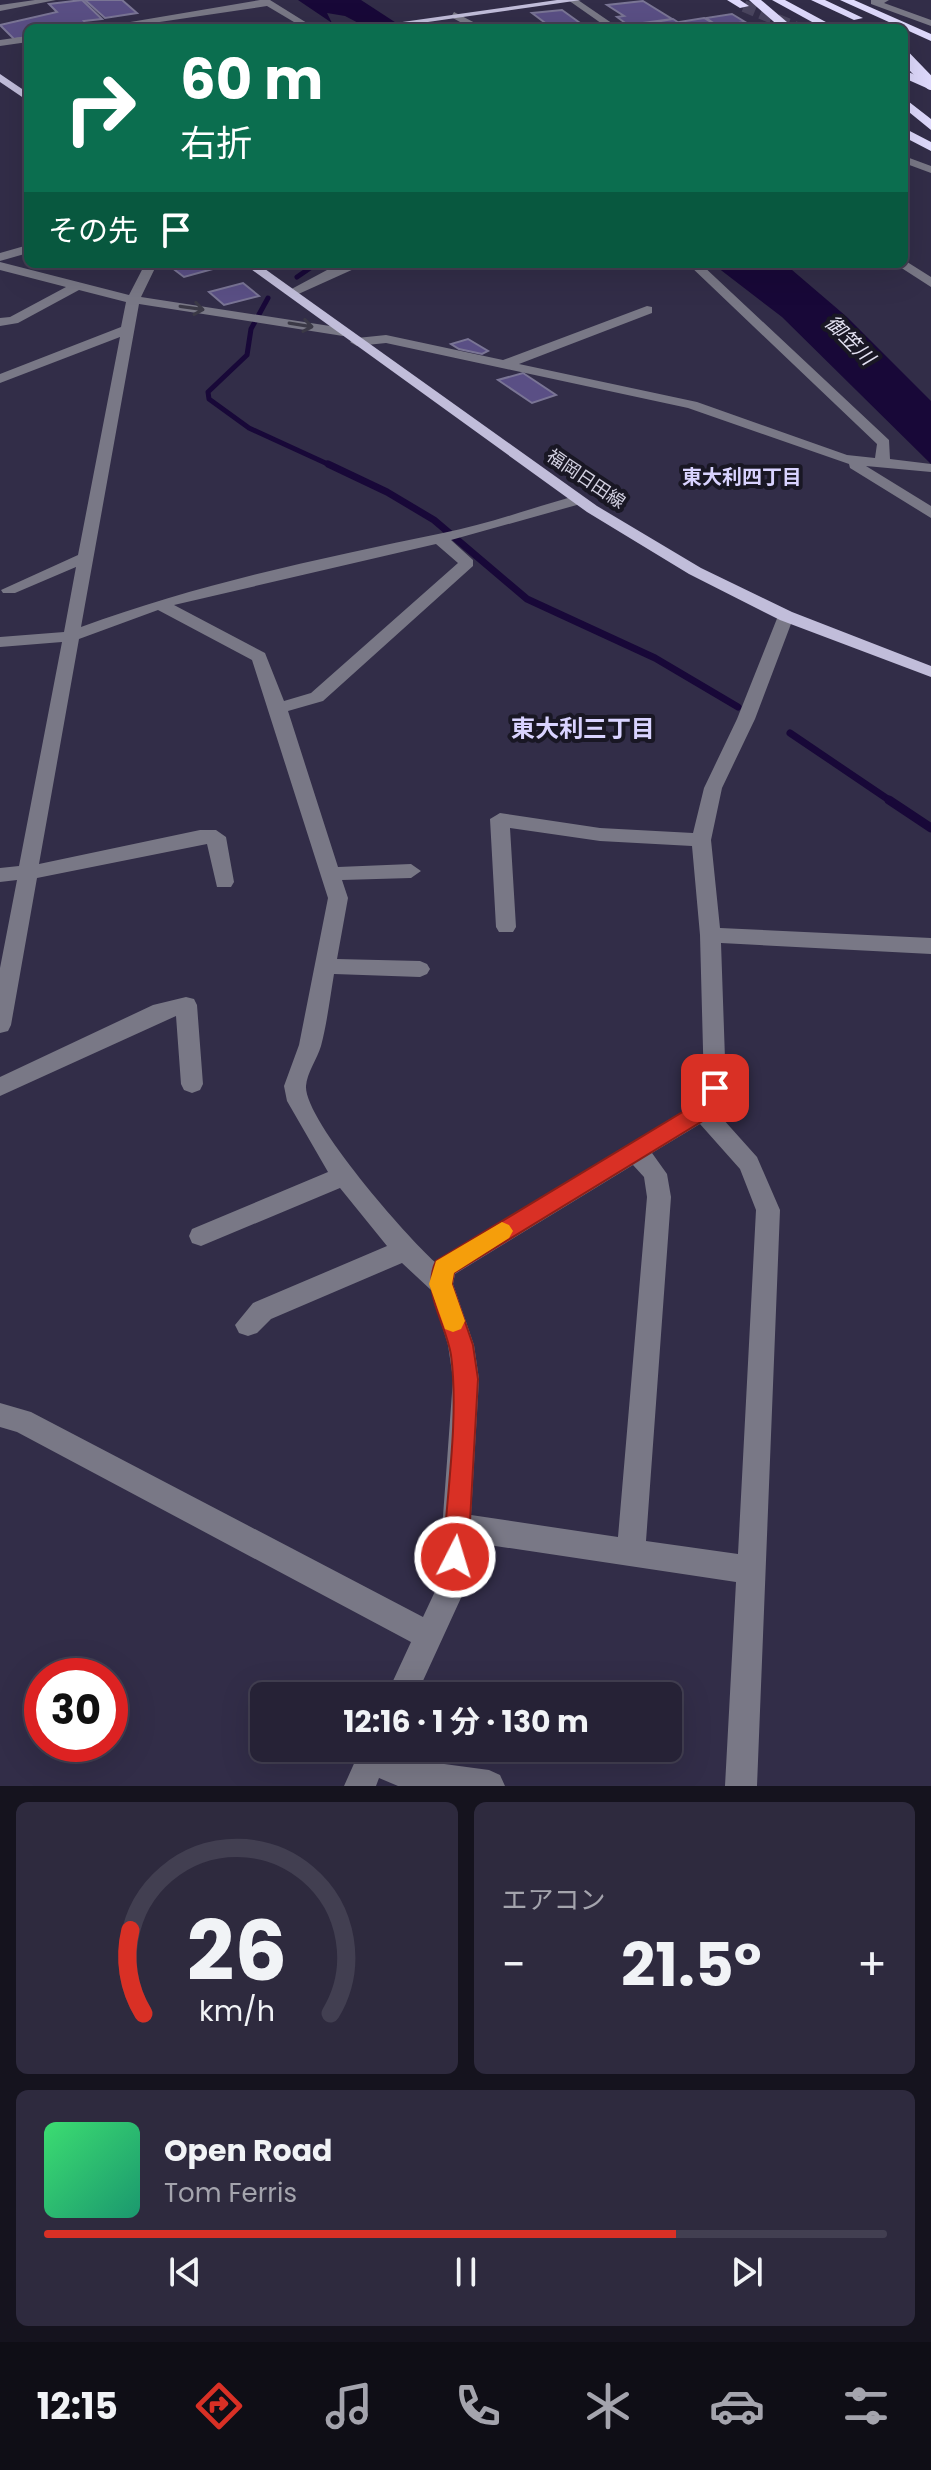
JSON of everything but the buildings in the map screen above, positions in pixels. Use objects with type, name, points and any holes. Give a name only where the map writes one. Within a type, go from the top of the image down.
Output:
[{"type":"highway","points":[[732,0],[752,3],[782,24]]},
{"type":"highway","points":[[777,0],[823,24]]},
{"type":"highway","points":[[793,0],[845,24]]},
{"type":"highway","points":[[847,0],[931,30]]},
{"type":"highway","points":[[847,0],[900,24]]},
{"type":"highway","points":[[818,1],[866,24]]},
{"type":"highway","points":[[818,1],[873,24]]},
{"type":"highway","points":[[908,28],[931,38]]},
{"type":"highway","points":[[908,45],[931,49]]},
{"type":"highway","points":[[908,48],[931,85]]},
{"type":"highway","points":[[908,65],[931,74]]},
{"type":"highway","points":[[908,76],[931,85]]},
{"type":"highway","points":[[908,106],[931,126]]},
{"type":"highway","points":[[908,134],[931,147]]},
{"type":"main road","points":[[394,24],[574,0]]},
{"type":"main road","points":[[3,81],[24,80]]},
{"type":"main road","points":[[3,81],[24,95]]},
{"type":"main road","name":"福岡日田線","points":[[256,268],[579,500],[695,571],[786,616],[931,672]]},
{"type":"street","points":[[0,8],[46,0]]},
{"type":"street","points":[[574,0],[608,24]]},
{"type":"street","points":[[885,0],[874,2],[931,23]]},
{"type":"street","points":[[125,24],[267,1],[304,24]]},
{"type":"street","points":[[454,15],[471,24]]},
{"type":"street","points":[[2,39],[24,39]]},
{"type":"street","points":[[908,161],[931,170]]},
{"type":"street","points":[[0,257],[24,250]]},
{"type":"street","points":[[0,266],[133,300],[343,332]]},
{"type":"street","points":[[908,267],[931,283]]},
{"type":"street","points":[[0,1025],[133,300],[149,268]]},
{"type":"street","points":[[290,293],[347,268]]},
{"type":"street","points":[[698,268],[884,443],[882,464]]},
{"type":"street","points":[[0,322],[13,320],[77,286]]},
{"type":"street","points":[[506,364],[647,310]]},
{"type":"street","points":[[0,379],[129,329]]},
{"type":"street","points":[[357,342],[386,339],[506,364],[692,405],[845,459],[931,468]]},
{"type":"street","points":[[845,459],[931,513]]},
{"type":"street","points":[[0,642],[71,636],[159,604],[448,536],[579,500]]},
{"type":"street","points":[[278,708],[317,697],[467,563],[448,536]]},
{"type":"street","points":[[9,590],[84,558]]},
{"type":"street","points":[[159,604],[259,657],[338,898],[310,1045],[295,1086],[298,1101],[344,1176],[405,1250],[441,1284],[461,1345],[466,1379],[452,1587],[407,1682]]},
{"type":"street","points":[[441,1284],[444,1268],[455,1258],[702,1111],[715,1088],[710,935],[701,840],[713,788],[746,719],[786,616]]},
{"type":"street","points":[[506,927],[500,819],[555,832],[630,839],[701,840]]},
{"type":"street","points":[[0,875],[29,873],[117,857],[200,837],[216,837],[224,882]]},
{"type":"street","points":[[329,874],[411,871]]},
{"type":"street","points":[[710,935],[931,946]]},
{"type":"street","points":[[327,966],[420,969]]},
{"type":"street","points":[[0,1087],[161,1011],[186,1005],[192,1084]]},
{"type":"street","points":[[702,1111],[749,1164],[768,1210],[741,1786]]},
{"type":"street","points":[[631,1551],[659,1197],[655,1174],[637,1152]]},
{"type":"street","points":[[201,1236],[344,1176]]},
{"type":"street","points":[[248,1325],[262,1311],[405,1250]]},
{"type":"street","points":[[0,1415],[22,1421],[428,1635]]},
{"type":"street","points":[[458,1527],[751,1570]]},
{"type":"street","points":[[370,1765],[407,1774],[489,1786]]},
{"type":"water","points":[[298,0],[361,0],[398,24],[360,24],[345,16],[327,13],[332,23]]},
{"type":"water","name":"御笠川","points":[[718,268],[790,268],[847,317],[931,401],[931,464],[782,317]]},
{"type":"waterway","points":[[297,277],[310,268]]},
{"type":"waterway","points":[[268,298],[251,329],[247,355],[208,392],[209,399],[249,428],[332,466]]},
{"type":"waterway","points":[[328,464],[387,492],[434,520],[527,599],[655,658],[738,707]]},
{"type":"waterway","points":[[790,733],[892,802]]},
{"type":"waterway","points":[[892,802],[931,828]]},
{"type":"tunnel","points":[[744,6],[787,24]]},
{"type":"slow traffic","points":[[453,1321],[441,1284],[444,1268],[455,1258],[502,1231]]},
{"type":"district","name":"東大利四丁目","points":[[742,477]]},
{"type":"district","name":"東大利三丁目","points":[[583,729]]},
{"type":"route","points":[[455,1557],[466,1379],[461,1345],[441,1284],[444,1268],[455,1258],[702,1111],[715,1088]]}]
